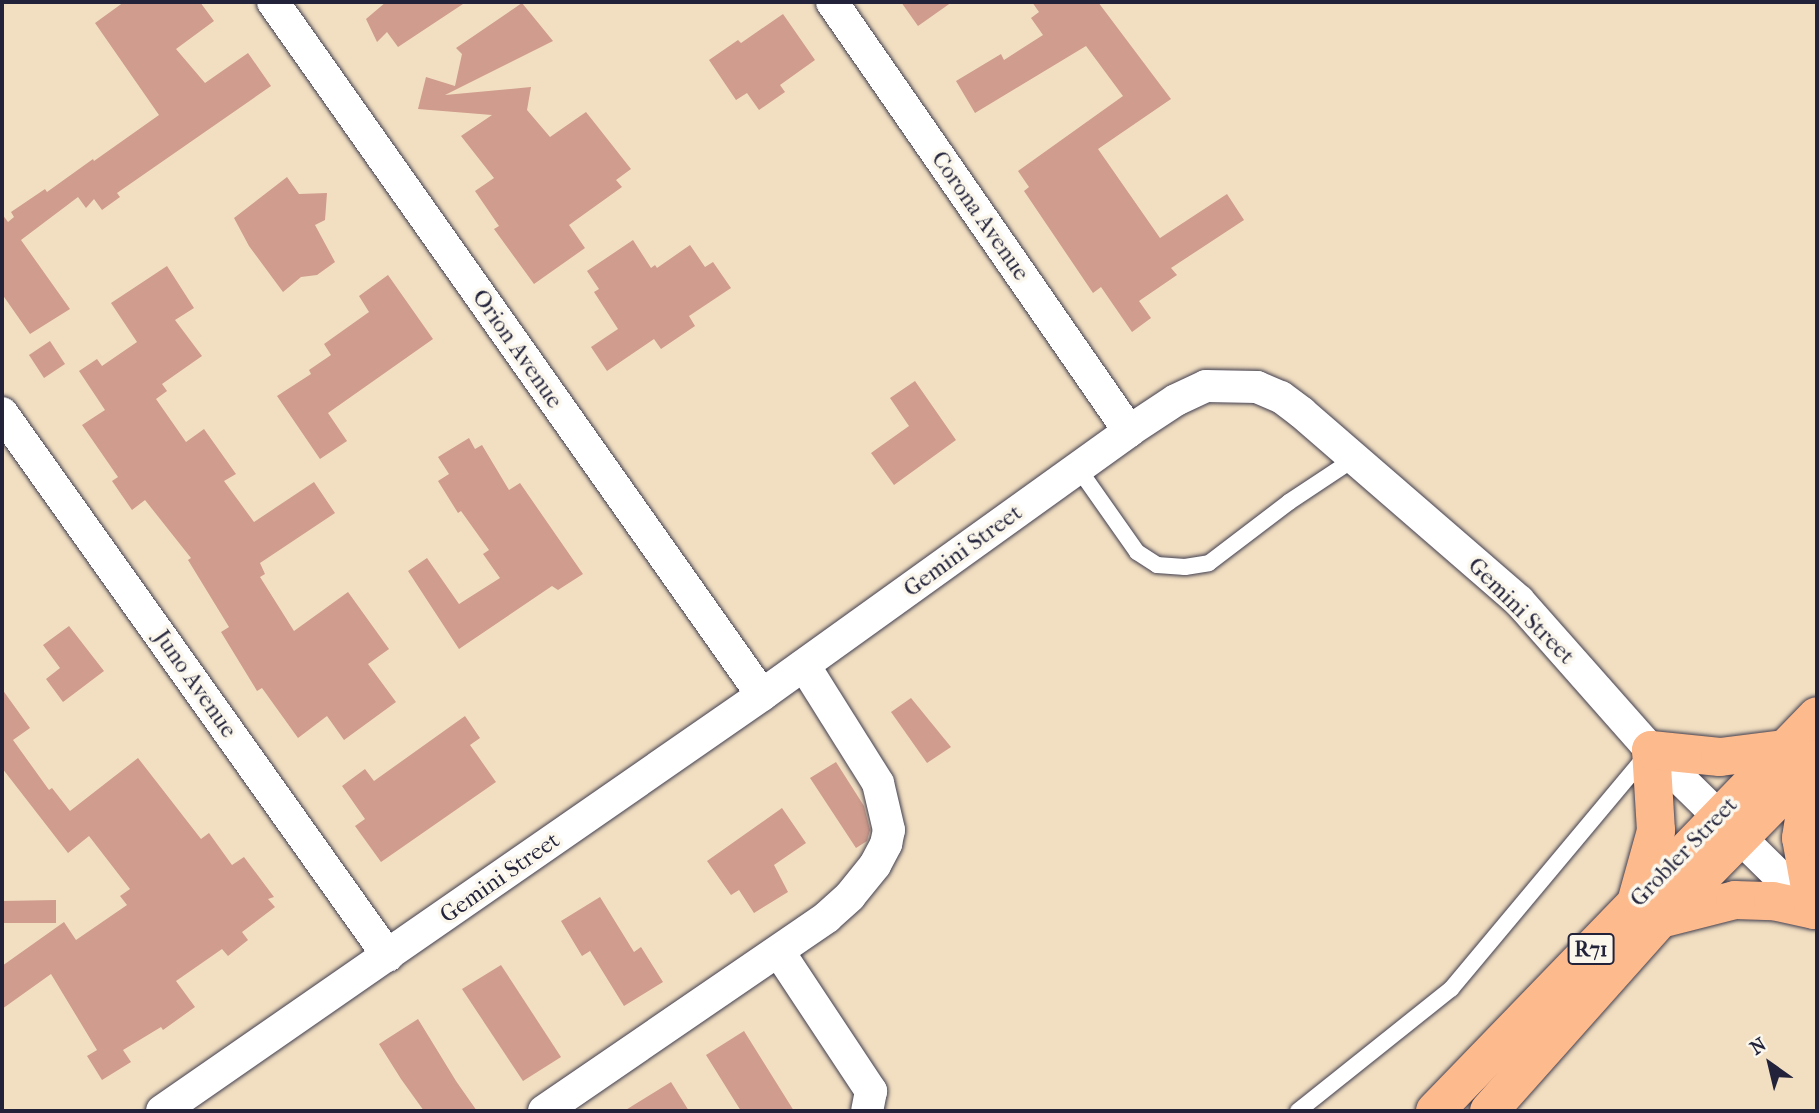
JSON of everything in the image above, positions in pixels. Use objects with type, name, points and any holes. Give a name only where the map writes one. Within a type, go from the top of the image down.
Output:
[{"type":"main road","name":"Grobler Street","points":[[1435,1111],[1648,910],[1801,755],[1817,716]]},
{"type":"main road","points":[[1801,755],[1720,757],[1651,750],[1656,831],[1648,910],[1735,900],[1773,901],[1816,912],[1801,838],[1805,812],[1817,780]]},
{"type":"main road","name":"Grobler Street","points":[[1489,1111],[1648,910]]},
{"type":"street","name":"Orion Avenue","points":[[272,2],[762,695]]},
{"type":"street","name":"Corona Avenue","points":[[832,2],[1129,431]]},
{"type":"street","name":"Gemini Street","points":[[165,1110],[762,695],[1129,431],[1176,400],[1206,386],[1257,387],[1281,397],[1519,601],[1651,750],[1816,912]]},
{"type":"street","name":"Juno Avenue","points":[[2,413],[388,956]]},
{"type":"street","points":[[544,1111],[779,952],[850,896],[875,865],[887,844],[889,830],[878,783],[804,665]]},
{"type":"street","points":[[779,952],[862,1074],[871,1091],[867,1111]]},
{"type":"lane","points":[[1078,468],[1137,552],[1157,565],[1185,567],[1209,563],[1289,502],[1354,459]]},
{"type":"lane","points":[[1298,1111],[1451,989],[1651,750]]},
{"type":"building","points":[[124,2],[200,2],[214,21],[176,49],[205,83],[248,53],[271,86],[117,193],[120,197],[102,210],[94,199],[86,208],[78,197],[21,240],[70,309],[30,334],[2,294],[2,214],[8,222],[14,217],[11,212],[45,189],[47,192],[159,115],[95,23]]},
{"type":"building","points":[[386,2],[466,2],[398,47],[387,32],[377,42],[366,19]]},
{"type":"building","points":[[901,2],[952,2],[918,26]]},
{"type":"building","points":[[1032,2],[1098,2],[1171,99],[1098,149],[1160,238],[1227,194],[1244,220],[1171,268],[1177,275],[1139,301],[1151,318],[1132,332],[1101,287],[1093,293],[1024,191],[1029,187],[1018,171],[1123,96],[1086,46],[975,113],[956,81],[1001,54],[1004,60],[1043,35],[1031,18],[1039,12]]},
{"type":"building","points":[[522,3],[553,41],[445,95],[531,87],[527,110],[550,137],[586,112],[631,169],[616,180],[622,187],[569,225],[585,248],[534,284],[494,229],[499,226],[475,191],[494,178],[461,136],[492,115],[418,109],[426,77],[455,86],[462,54],[456,48]]},
{"type":"building","points":[[783,14],[815,60],[780,85],[785,92],[759,110],[747,93],[736,100],[709,60],[738,40],[741,43]]},
{"type":"building","points":[[287,177],[299,194],[327,193],[325,220],[315,225],[335,262],[317,275],[301,277],[283,292],[249,246],[234,218]]},
{"type":"building","points":[[633,240],[651,268],[655,265],[657,268],[690,245],[705,267],[713,262],[731,288],[689,316],[695,326],[661,349],[654,339],[607,371],[591,347],[618,329],[594,292],[599,289],[587,271]]},
{"type":"building","points":[[167,266],[194,308],[175,320],[202,356],[162,384],[167,391],[156,399],[186,442],[204,429],[236,474],[224,481],[254,522],[314,482],[335,513],[260,563],[265,574],[260,577],[294,631],[348,592],[389,649],[368,664],[396,702],[344,740],[327,716],[298,738],[262,688],[257,691],[221,632],[229,627],[188,560],[191,558],[145,500],[132,510],[112,481],[118,477],[82,425],[105,410],[79,371],[97,359],[102,366],[137,342],[111,303]]},
{"type":"building","points":[[388,275],[433,339],[328,413],[347,441],[320,459],[277,396],[311,374],[309,370],[331,355],[324,344],[369,312],[359,296]]},
{"type":"building","points":[[50,341],[65,364],[44,378],[29,355]]},
{"type":"building","points":[[915,381],[956,440],[894,485],[871,453],[909,426],[890,398]]},
{"type":"building","points":[[469,438],[475,449],[482,445],[509,490],[520,483],[583,574],[558,590],[552,586],[459,649],[408,571],[427,558],[459,604],[500,578],[483,554],[489,550],[461,511],[458,513],[438,481],[449,474],[438,457]]},
{"type":"building","points":[[69,626],[104,671],[63,702],[46,679],[60,668],[43,645]]},
{"type":"building","points":[[2,689],[30,728],[13,740],[49,790],[52,788],[70,811],[138,758],[201,839],[209,833],[232,865],[244,857],[274,897],[268,899],[275,907],[242,932],[248,940],[228,956],[222,949],[176,981],[195,1007],[163,1030],[161,1027],[123,1050],[131,1062],[102,1080],[87,1056],[97,1050],[51,974],[2,1009],[2,966],[64,922],[76,940],[127,905],[120,896],[130,889],[89,836],[68,853],[2,768]]},
{"type":"building","points":[[911,698],[951,747],[927,763],[891,712]]},
{"type":"building","points":[[465,716],[480,738],[470,745],[496,782],[381,862],[355,826],[365,819],[342,786],[365,769],[374,781]]},
{"type":"building","points":[[836,762],[864,806],[870,830],[867,841],[856,848],[810,778]]},
{"type":"building","points":[[782,808],[806,843],[774,865],[788,892],[754,913],[739,890],[731,895],[707,861]]},
{"type":"building","points":[[600,897],[634,952],[641,947],[663,982],[624,1006],[590,951],[582,956],[561,921]]},
{"type":"building","points":[[56,900],[56,923],[2,923],[2,901]]},
{"type":"building","points":[[501,965],[561,1057],[523,1081],[462,989]]},
{"type":"building","points":[[418,1019],[477,1111],[424,1111],[401,1079],[379,1044]]},
{"type":"building","points":[[744,1031],[794,1111],[741,1111],[706,1055]]},
{"type":"building","points":[[671,1082],[689,1111],[624,1111]]}]
